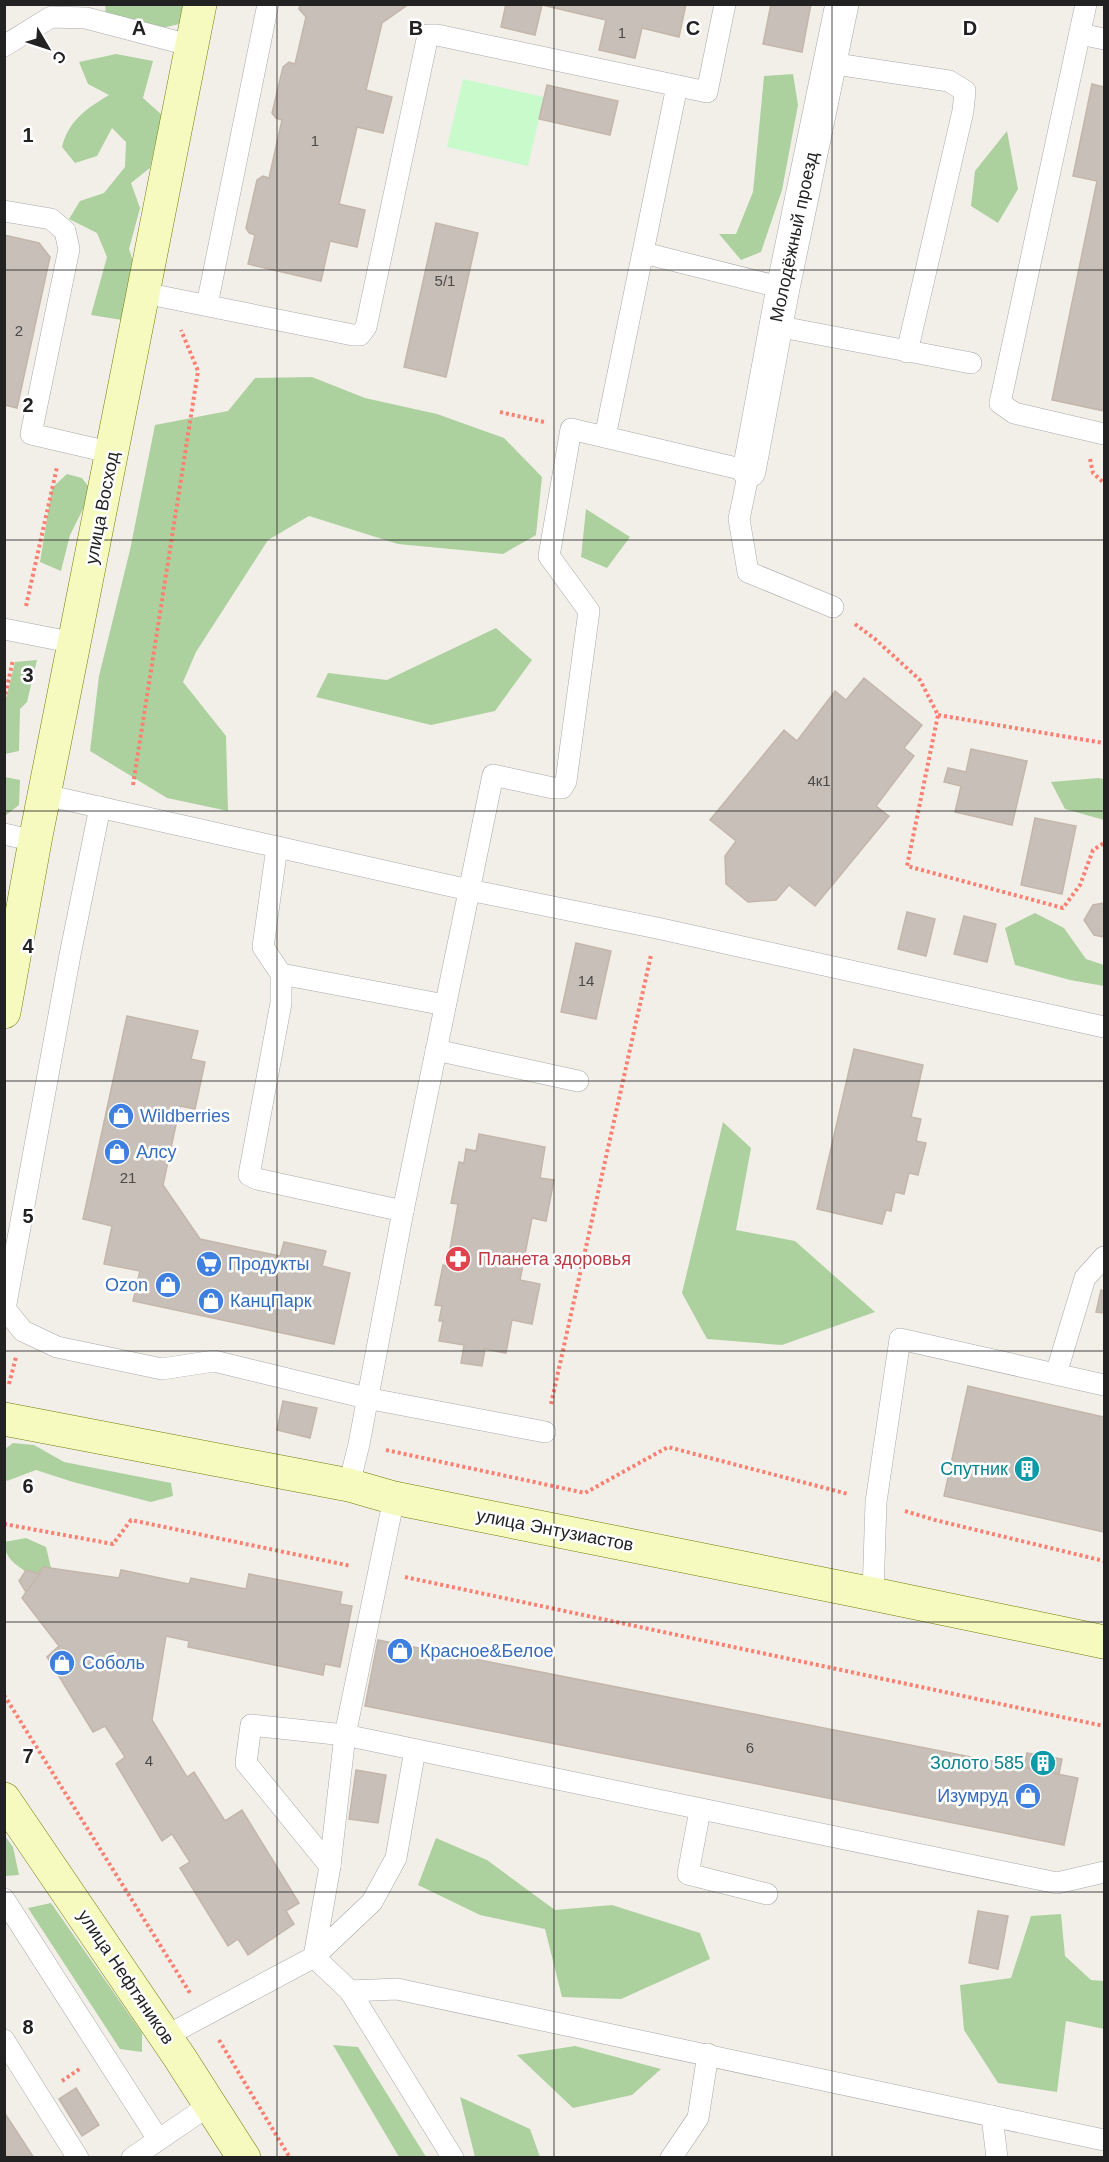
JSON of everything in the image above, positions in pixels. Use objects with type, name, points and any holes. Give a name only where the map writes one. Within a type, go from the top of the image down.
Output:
[{"type":"street","name":"улица Восход","points":[[4,1012],[20,838],[45,795],[113,453],[156,295],[200,4]]},
{"type":"street","name":"Молодёжный проезд","points":[[749,471],[783,288],[842,4]]},
{"type":"street","name":"улица Энтузиастов","points":[[6,1404],[349,1485],[394,1498],[1104,1642]]},
{"type":"street","name":"улица Нефтяников","points":[[4,1799],[166,2036],[244,2157]]},
{"type":"lane","points":[[207,305],[268,4]]},
{"type":"lane","points":[[156,295],[360,335],[366,327],[428,35],[437,35],[706,92],[725,4]]},
{"type":"lane","points":[[1086,4],[1000,403],[1014,413],[1104,434]]},
{"type":"lane","points":[[4,46],[51,17],[86,11],[193,46]]},
{"type":"lane","points":[[1080,34],[1104,39]]},
{"type":"lane","points":[[830,63],[949,81],[965,91],[963,111],[907,352]]},
{"type":"lane","points":[[605,437],[677,86]]},
{"type":"lane","points":[[4,210],[51,219],[65,231],[69,249],[31,434],[113,453]]},
{"type":"lane","points":[[644,254],[783,288]]},
{"type":"lane","points":[[776,326],[971,363]]},
{"type":"lane","points":[[349,1485],[493,775],[553,788],[562,788],[566,781],[590,611],[549,556],[571,429],[749,471],[739,519],[748,572],[833,607]]},
{"type":"lane","points":[[12,630],[75,644]]},
{"type":"lane","points":[[45,795],[470,890],[657,928],[1104,1027]]},
{"type":"lane","points":[[100,807],[70,955],[5,1309],[23,1331],[57,1347],[162,1369],[213,1360],[366,1398],[545,1432]]},
{"type":"lane","points":[[277,847],[263,947],[281,974],[281,1003],[249,1175],[257,1179],[403,1211]]},
{"type":"lane","points":[[281,974],[446,1005]]},
{"type":"lane","points":[[436,1050],[578,1081]]},
{"type":"lane","points":[[1056,1374],[1085,1278],[1104,1257]]},
{"type":"lane","points":[[873,1594],[876,1502],[900,1339],[1104,1385]]},
{"type":"lane","points":[[314,1957],[330,1866],[345,1735],[394,1498]]},
{"type":"lane","points":[[330,1866],[246,1763],[251,1725],[345,1735],[1057,1883],[1104,1872]]},
{"type":"lane","points":[[166,2036],[314,1957],[372,1902],[396,1858],[415,1750]]},
{"type":"lane","points":[[700,1810],[688,1874],[767,1894]]},
{"type":"lane","points":[[4,1899],[158,2139]]},
{"type":"lane","points":[[314,1957],[350,1991],[453,2157]]},
{"type":"lane","points":[[350,1991],[397,1989],[1104,2140]]},
{"type":"lane","points":[[4,2040],[78,2157]]},
{"type":"lane","points":[[671,2157],[698,2118],[708,2054]]},
{"type":"lane","points":[[132,2157],[211,2104]]},
{"type":"lane","points":[[992,2116],[997,2157]]},
{"type":"path","points":[[128,814],[198,371],[156,295]]},
{"type":"path","points":[[500,412],[571,429]]},
{"type":"path","points":[[4,700],[12,630],[63,441]]},
{"type":"path","points":[[833,607],[875,639],[920,680],[938,715],[907,866],[1063,908],[1080,885],[1093,850],[1104,843]]},
{"type":"path","points":[[938,715],[1104,743]]},
{"type":"path","points":[[545,1432],[657,928]]},
{"type":"path","points":[[6,1404],[23,1331]]},
{"type":"path","points":[[359,1444],[585,1493],[668,1448],[876,1502],[935,1520],[1104,1562]]},
{"type":"path","points":[[4,1524],[113,1544],[131,1520],[1104,1726]]},
{"type":"path","points":[[4,1695],[290,2157]]},
{"type":"path","points":[[39,2096],[104,2054]]},
{"type":"green space","points":[[105,5],[183,5],[179,24],[158,29],[106,16]]},
{"type":"green space","points":[[116,54],[153,61],[143,98],[162,115],[150,168],[131,183],[140,208],[129,249],[135,268],[122,320],[91,315],[107,257],[97,233],[69,219],[80,201],[104,193],[125,167],[126,142],[112,128],[97,156],[75,163],[62,147],[74,122],[93,105],[109,95],[88,84],[79,62]]},
{"type":"green space","points":[[793,74],[798,105],[782,190],[761,252],[741,260],[719,234],[736,234],[753,192],[764,76]]},
{"type":"green space","points":[[463,79],[544,97],[528,166],[447,147]]},
{"type":"green space","points":[[1007,131],[1018,189],[998,223],[971,206],[975,171]]},
{"type":"green space","points":[[312,377],[365,398],[437,414],[504,438],[542,477],[536,535],[503,554],[398,544],[309,516],[268,540],[196,652],[183,682],[226,736],[228,811],[167,798],[90,751],[99,676],[130,550],[155,425],[228,411],[255,378]]},
{"type":"green space","points":[[67,474],[82,478],[92,491],[70,535],[61,571],[40,562],[52,488]]},
{"type":"green space","points":[[586,509],[630,537],[607,568],[581,557]]},
{"type":"green space","points":[[496,628],[532,660],[495,711],[431,725],[316,697],[328,673],[387,680]]},
{"type":"green space","points":[[37,660],[27,702],[20,709],[19,751],[5,754],[5,703],[15,662]]},
{"type":"green space","points":[[5,777],[20,780],[19,805],[5,816]]},
{"type":"green space","points":[[1104,779],[1104,820],[1065,809],[1051,782]]},
{"type":"green space","points":[[1035,913],[1064,928],[1086,959],[1104,965],[1104,986],[1070,980],[1015,965],[1005,928]]},
{"type":"green space","points":[[723,1122],[751,1148],[736,1230],[795,1241],[875,1312],[782,1345],[707,1339],[682,1293]]},
{"type":"green space","points":[[13,1443],[34,1445],[64,1462],[171,1483],[173,1496],[151,1502],[36,1470],[7,1481],[5,1478],[5,1449]]},
{"type":"green space","points":[[26,1538],[46,1547],[51,1568],[31,1575],[10,1558],[4,1542]]},
{"type":"green space","points":[[5,1836],[13,1847],[19,1875],[5,1876]]},
{"type":"green space","points":[[436,1838],[487,1860],[555,1910],[612,1905],[700,1933],[710,1959],[621,1999],[562,1997],[545,1929],[480,1915],[418,1885]]},
{"type":"green space","points":[[51,1903],[142,2033],[142,2052],[120,2049],[28,1908]]},
{"type":"green space","points":[[1061,1914],[1065,1956],[1091,1980],[1104,1981],[1104,2029],[1066,2021],[1057,2092],[998,2083],[964,2030],[960,1985],[1011,1978],[1031,1916]]},
{"type":"green space","points":[[333,2045],[358,2047],[426,2157],[399,2157]]},
{"type":"green space","points":[[575,2046],[661,2069],[632,2095],[573,2108],[517,2055]]},
{"type":"green space","points":[[460,2097],[530,2129],[540,2157],[475,2157]]},
{"type":"building","points":[[300,4],[409,4],[382,23],[366,90],[392,97],[383,133],[357,127],[339,204],[365,210],[357,247],[330,241],[321,281],[248,264],[255,235],[249,233],[246,228],[257,180],[263,176],[269,178],[282,120],[276,118],[272,113],[283,67],[289,62],[295,64],[306,17],[299,9]]},
{"type":"building","points":[[506,4],[686,4],[679,37],[642,28],[635,58],[599,50],[606,20],[542,5],[535,35],[501,27]]},
{"type":"building","points":[[771,4],[811,4],[802,52],[763,44]]},
{"type":"building","points":[[1092,84],[1104,87],[1104,411],[1052,400],[1097,181],[1073,176]]},
{"type":"building","points":[[547,85],[618,101],[610,135],[539,119]]},
{"type":"building","points":[[436,223],[478,233],[446,377],[404,367]]},
{"type":"building","points":[[4,235],[39,243],[50,257],[17,408],[4,405]]},
{"type":"building","points":[[864,678],[922,725],[904,748],[914,756],[876,806],[889,816],[815,906],[789,885],[776,900],[748,902],[726,884],[725,856],[736,841],[710,820],[784,730],[797,741],[835,691],[846,700]]},
{"type":"building","points":[[971,749],[1027,761],[1012,825],[955,812],[961,786],[944,782],[948,768],[966,772]]},
{"type":"building","points":[[1035,818],[1076,826],[1062,894],[1021,885]]},
{"type":"building","points":[[1104,903],[1104,937],[1094,935],[1084,920],[1093,905]]},
{"type":"building","points":[[907,912],[935,919],[926,956],[898,949]]},
{"type":"building","points":[[964,916],[996,924],[987,962],[954,954]]},
{"type":"building","points":[[576,943],[611,951],[596,1019],[561,1012]]},
{"type":"building","points":[[127,1016],[198,1031],[191,1059],[205,1062],[195,1109],[180,1106],[163,1185],[200,1239],[280,1256],[284,1242],[326,1251],[322,1266],[350,1273],[334,1344],[133,1301],[140,1271],[104,1264],[112,1226],[83,1219]]},
{"type":"building","points":[[854,1049],[923,1065],[911,1117],[921,1119],[916,1141],[926,1143],[918,1175],[909,1173],[904,1194],[895,1192],[891,1211],[886,1210],[882,1224],[817,1209]]},
{"type":"building","points":[[479,1134],[545,1147],[540,1178],[554,1180],[546,1221],[532,1218],[520,1280],[540,1284],[532,1324],[512,1320],[506,1353],[485,1349],[482,1366],[461,1363],[464,1345],[439,1341],[443,1321],[439,1321],[442,1306],[435,1305],[443,1265],[447,1266],[458,1204],[451,1203],[459,1162],[464,1163],[466,1149],[476,1151]]},
{"type":"building","points":[[1101,1290],[1104,1291],[1104,1313],[1096,1312]]},
{"type":"building","name":"Спутник","points":[[968,1386],[1104,1417],[1104,1532],[944,1496]]},
{"type":"building","points":[[283,1401],[317,1408],[310,1438],[277,1430]]},
{"type":"building","points":[[43,1567],[119,1578],[121,1570],[189,1584],[191,1578],[246,1589],[249,1574],[342,1592],[340,1604],[352,1606],[340,1667],[325,1664],[323,1675],[188,1647],[189,1641],[166,1636],[152,1720],[187,1777],[194,1772],[225,1821],[242,1810],[299,1903],[286,1911],[294,1924],[248,1955],[238,1939],[228,1946],[180,1868],[190,1862],[172,1834],[162,1841],[116,1764],[125,1757],[105,1726],[93,1732],[47,1657],[59,1646],[22,1598]]},
{"type":"building","points":[[26,1570],[40,1574],[26,1592],[19,1581]]},
{"type":"building","points":[[378,1640],[1078,1778],[1064,1845],[365,1706]]},
{"type":"building","name":"Золото 585","points":[[1027,1753],[1062,1759],[1059,1774],[1024,1767]]},
{"type":"building","points":[[356,1770],[386,1775],[378,1823],[349,1819]]},
{"type":"building","points":[[978,1911],[1008,1916],[998,1969],[969,1963]]},
{"type":"building","points":[[76,2088],[99,2125],[82,2136],[59,2099]]},
{"type":"building","points":[[4,2112],[34,2158],[4,2158]]},
{"type":"place","name":"Wildberries","points":[[121,1116]]},
{"type":"place","name":"Алсу","points":[[117,1152]]},
{"type":"place","name":"Планета здоровья","points":[[458,1259]]},
{"type":"place","name":"Продукты","points":[[209,1264]]},
{"type":"place","name":"Ozon","points":[[168,1285]]},
{"type":"place","name":"КанцПарк","points":[[211,1301]]},
{"type":"place","name":"Спутник","points":[[1027,1469]]},
{"type":"place","name":"Красное&Белое","points":[[400,1651]]},
{"type":"place","name":"Соболь","points":[[62,1663]]},
{"type":"place","name":"Золото 585","points":[[1043,1763]]},
{"type":"place","name":"Изумруд","points":[[1028,1796]]}]
